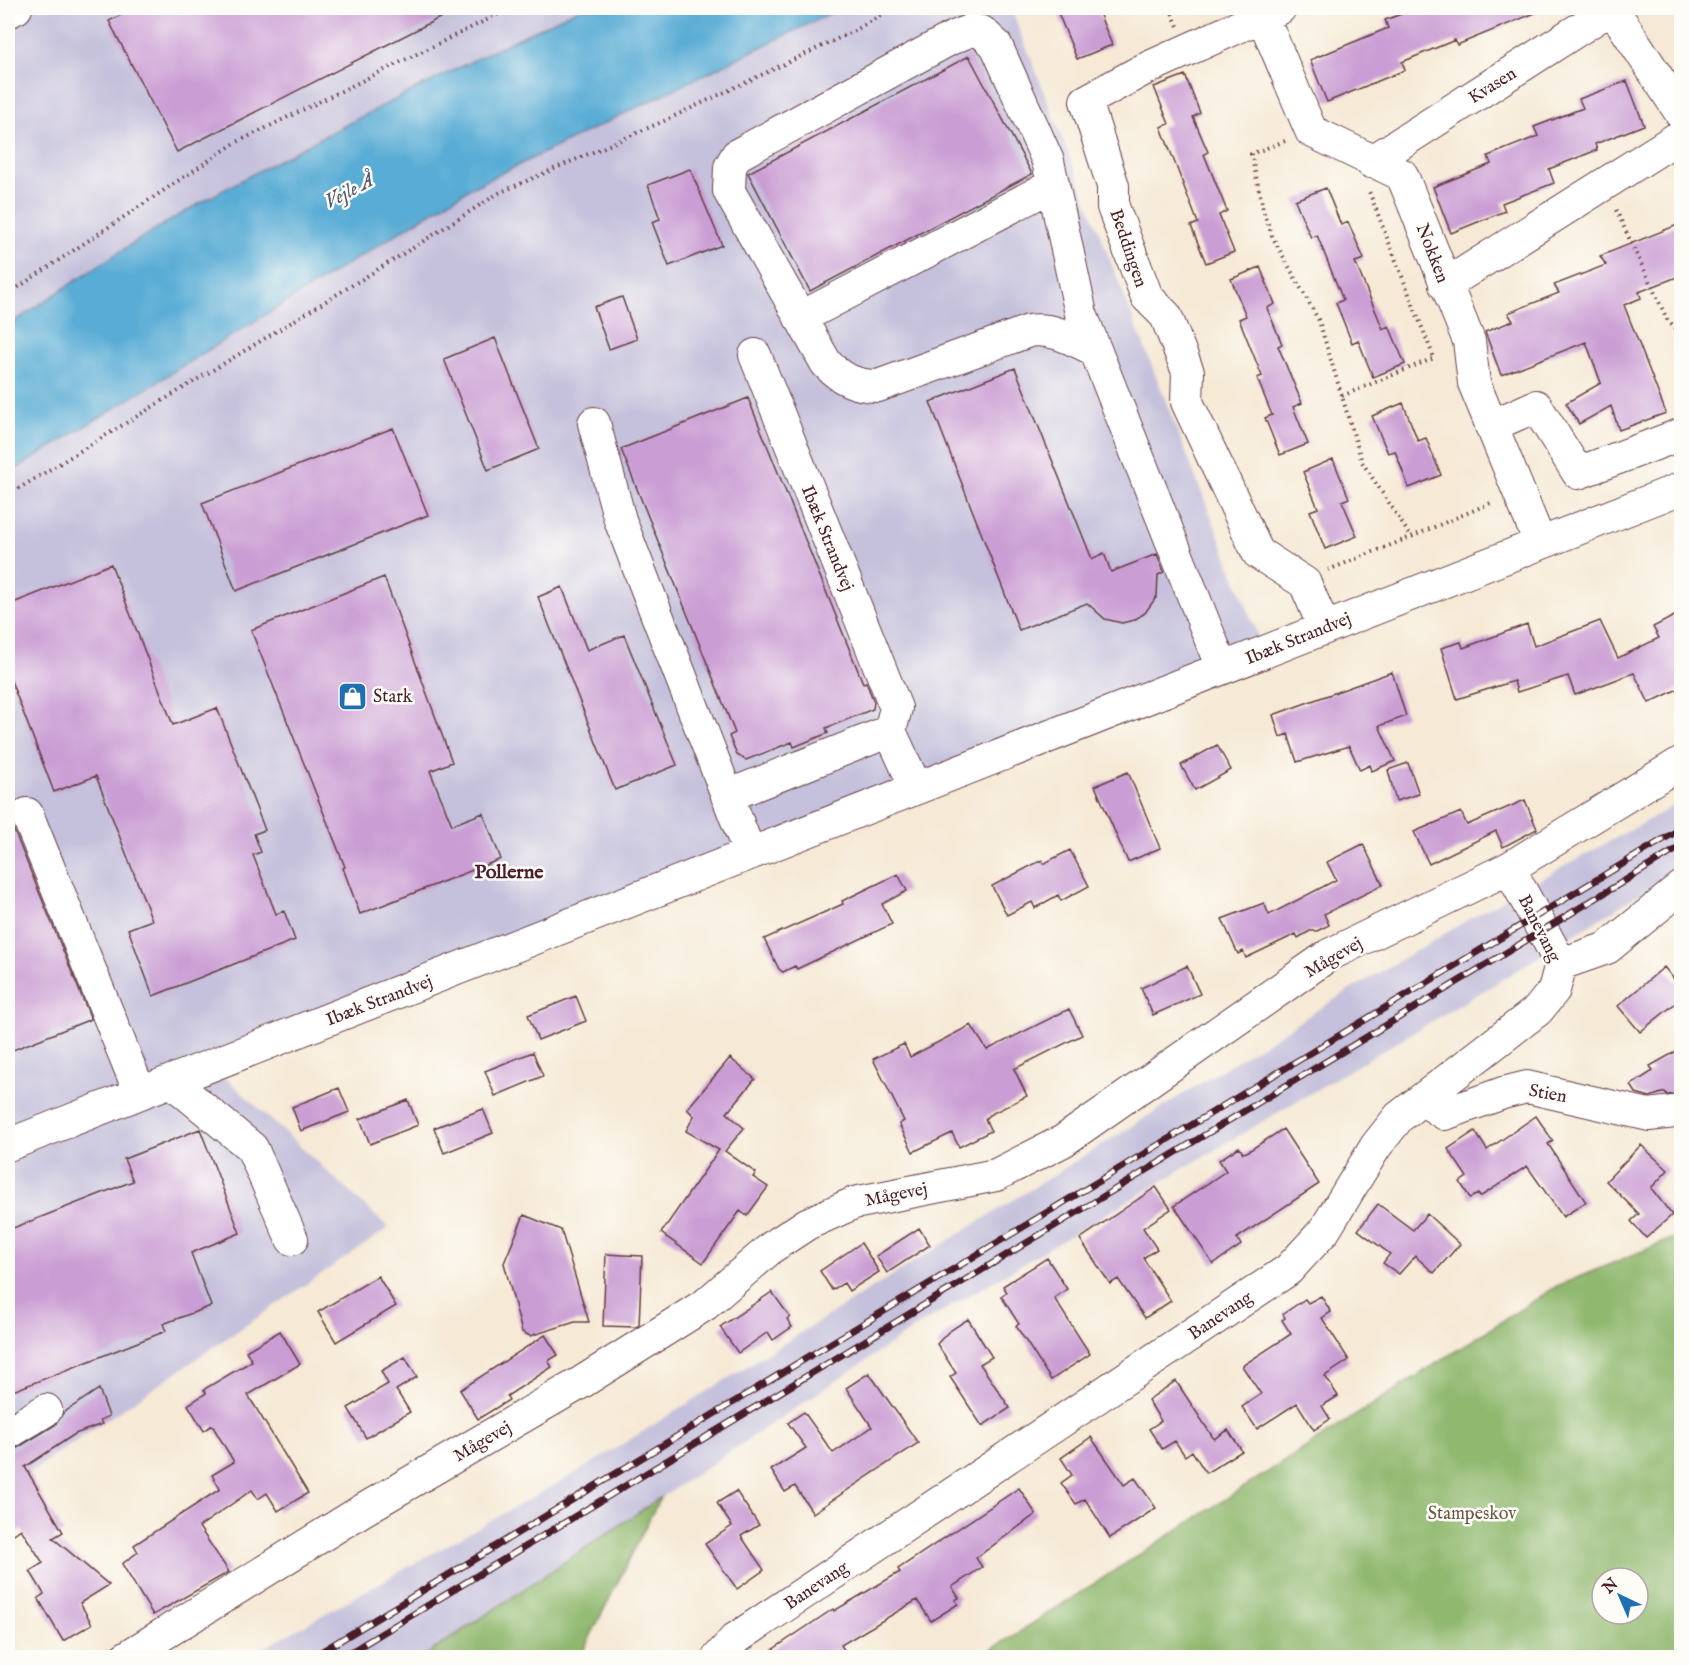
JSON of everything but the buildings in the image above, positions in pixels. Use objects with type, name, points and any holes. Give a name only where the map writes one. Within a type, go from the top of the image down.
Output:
[{"type":"street","points":[[8,12],[15,8]]},
{"type":"street","name":"Kvasen","points":[[1371,162],[1612,8],[1682,115]]},
{"type":"street","points":[[1271,11],[1311,131]]},
{"type":"street","name":"Beddingen","points":[[1271,11],[1143,70],[1086,101],[1113,186],[1113,207],[1120,227],[1147,297],[1166,316],[1188,372],[1187,402],[1258,553],[1305,582]]},
{"type":"street","points":[[1095,350],[1059,333],[1040,329],[878,386],[862,386],[845,380],[826,363],[729,191],[730,167],[737,155],[950,39],[971,30],[982,32],[996,45],[1048,161],[1081,314],[1222,668]]},
{"type":"street","name":"Nokken","points":[[1311,131],[1402,175],[1469,341],[1474,383],[1540,543]]},
{"type":"street","points":[[1445,285],[1682,135]]},
{"type":"street","points":[[800,318],[1053,185]]},
{"type":"street","name":"Ibæk Strandvej","points":[[754,355],[896,708],[890,731]]},
{"type":"street","points":[[1491,426],[1536,406],[1578,473],[1682,434]]},
{"type":"street","points":[[594,423],[620,520],[750,854]]},
{"type":"street","name":"Ibæk Strandvej","points":[[8,1145],[1682,488]]},
{"type":"street","points":[[1305,582],[1324,627]]},
{"type":"street","points":[[727,796],[890,731],[916,788]]},
{"type":"street","name":"Mågevej","points":[[125,1658],[363,1510],[582,1382],[706,1304],[772,1247],[807,1224],[854,1203],[996,1175],[1063,1141],[1329,955],[1509,868],[1682,762]]},
{"type":"street","points":[[27,814],[140,1093]]},
{"type":"street","name":"Banevang","points":[[718,1658],[735,1639],[1288,1270],[1324,1231],[1376,1146],[1399,1118],[1538,1010],[1554,990],[1561,964],[1509,868]]},
{"type":"street","points":[[1561,964],[1607,948],[1682,887]]},
{"type":"street","points":[[171,1081],[252,1148],[292,1239]]},
{"type":"street","name":"Stien","points":[[1422,1099],[1446,1114],[1503,1093],[1527,1087],[1649,1115],[1682,1111]]},
{"type":"street","points":[[8,1433],[46,1410]]},
{"type":"path","points":[[8,294],[235,143],[511,8]]},
{"type":"path","points":[[8,495],[395,259],[499,192],[664,121],[854,31],[893,8]]},
{"type":"path","points":[[1311,131],[1251,154],[1264,213],[1273,237],[1319,321],[1362,462],[1411,537]]},
{"type":"path","points":[[1342,396],[1434,358],[1363,176],[1371,162]]},
{"type":"path","points":[[1603,185],[1667,319],[1676,329]]},
{"type":"path","points":[[1305,582],[1321,573],[1518,491]]},
{"type":"shaded area","points":[[8,8],[1011,8],[1268,661],[207,1061],[389,1228],[8,1487]]},
{"type":"shaded area","points":[[1681,802],[1681,868],[1490,987],[921,1324],[423,1657],[246,1658],[581,1470],[1353,988],[1483,911]]},
{"type":"green space","name":"Stampeskov","points":[[1681,1235],[1681,1657],[980,1657],[1557,1286]]},
{"type":"green space","points":[[660,1498],[580,1657],[423,1657]]},
{"type":"water","name":"Vejle Å","points":[[581,8],[841,8],[469,189],[8,474],[8,326],[129,246],[204,201],[297,150]]},
{"type":"railway","points":[[311,1658],[1682,828]]},
{"type":"railway","points":[[341,1658],[1682,846]]},
{"type":"place","name":"Stark","points":[[352,696]]},
{"type":"district","name":"Pollerne","points":[[509,871]]}]
